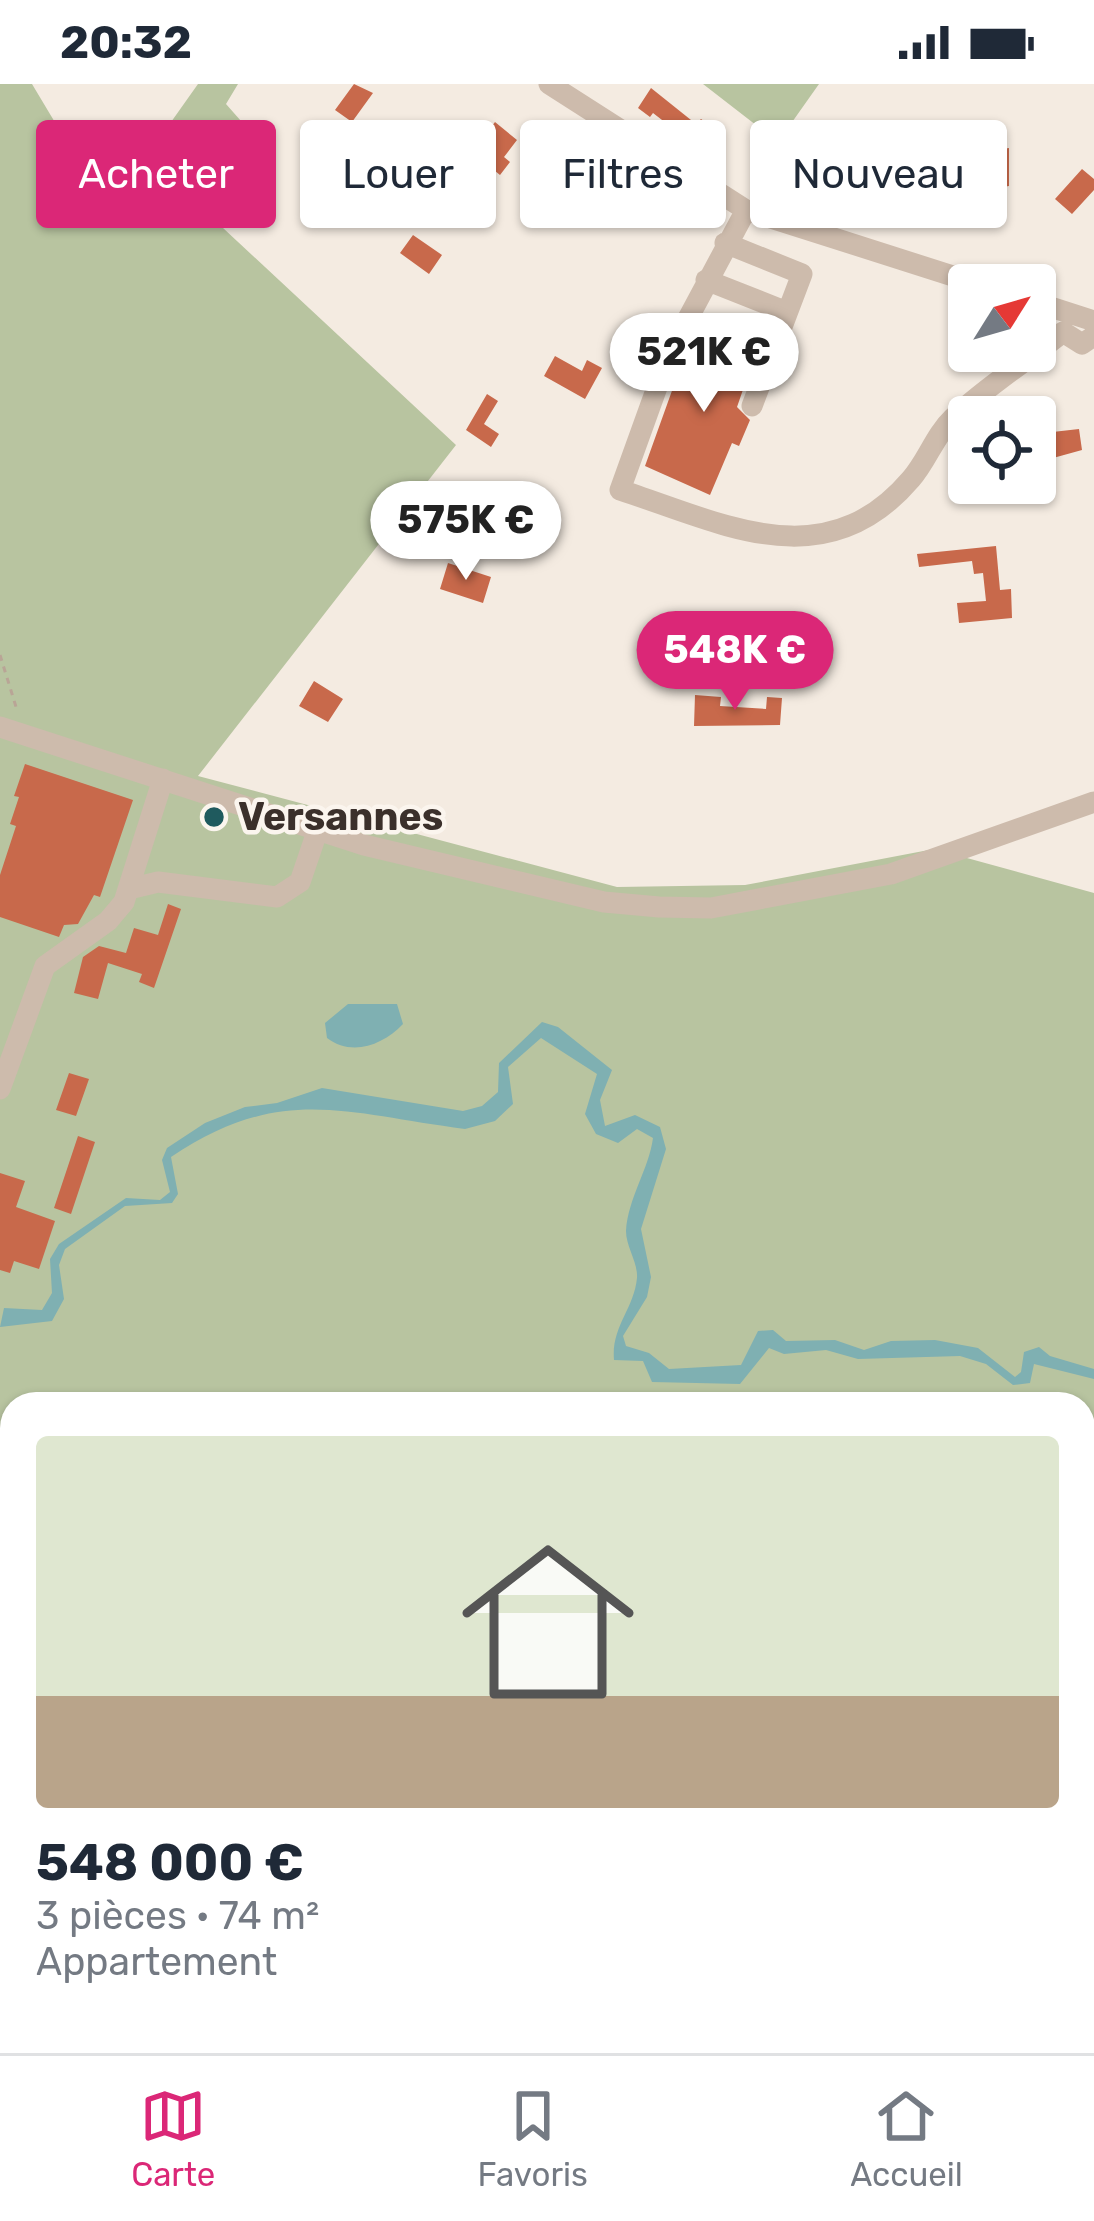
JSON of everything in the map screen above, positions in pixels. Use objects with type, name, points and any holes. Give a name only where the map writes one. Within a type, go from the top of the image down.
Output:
[{"type":"street","points":[[549,84],[746,210],[948,274]]},
{"type":"street","points":[[746,210],[668,354],[620,490],[761,536],[806,539],[842,531],[910,481],[950,421],[1063,332],[1082,344],[1094,336]]},
{"type":"street","points":[[725,243],[802,274],[752,406]]},
{"type":"street","points":[[706,280],[787,313]]},
{"type":"street","points":[[1056,309],[1094,321]]},
{"type":"street","points":[[9,729],[317,832],[604,902],[711,908],[891,874],[1094,802]]},
{"type":"street","points":[[0,1089],[45,966],[117,914],[163,779]]},
{"type":"street","points":[[129,889],[158,882],[277,897],[300,882],[317,832]]},
{"type":"path","points":[[0,655],[16,699],[9,729]]},
{"type":"green space","points":[[0,84],[32,84],[54,120],[36,120],[36,228],[223,228],[456,445],[198,776],[617,887],[745,885],[934,849],[1094,893],[1094,1392],[0,1392]]},
{"type":"green space","points":[[198,84],[238,84],[226,104],[240,120],[172,120]]},
{"type":"green space","points":[[703,84],[819,84],[794,120],[750,120]]},
{"type":"water","points":[[348,1004],[397,1004],[403,1024],[367,1046],[337,1044],[327,1038],[325,1023]]},
{"type":"water","points":[[542,1022],[558,1027],[612,1070],[600,1100],[605,1126],[635,1115],[660,1127],[666,1149],[641,1229],[651,1277],[647,1297],[623,1336],[626,1346],[649,1353],[669,1369],[741,1365],[758,1331],[773,1330],[786,1341],[835,1340],[864,1350],[891,1341],[935,1340],[978,1348],[1015,1377],[1021,1372],[1024,1352],[1039,1347],[1050,1356],[1094,1369],[1094,1379],[1034,1364],[1030,1383],[1013,1385],[986,1364],[960,1356],[858,1359],[826,1350],[784,1354],[769,1348],[740,1384],[652,1382],[643,1361],[614,1360],[616,1338],[637,1278],[627,1237],[628,1219],[653,1138],[637,1129],[618,1143],[596,1134],[585,1114],[597,1074],[541,1038],[508,1067],[513,1104],[495,1121],[465,1129],[315,1110],[247,1119],[210,1134],[171,1157],[178,1194],[172,1203],[125,1206],[65,1249],[59,1265],[64,1299],[52,1321],[0,1327],[4,1308],[42,1310],[52,1293],[50,1259],[59,1244],[126,1198],[160,1200],[170,1192],[162,1160],[167,1148],[205,1123],[245,1107],[277,1103],[322,1088],[463,1111],[482,1106],[498,1092],[499,1063]]},
{"type":"building","points":[[354,84],[373,93],[353,120],[335,110]]},
{"type":"building","points":[[651,88],[691,120],[662,120],[638,108]]},
{"type":"building","points":[[496,123],[517,140],[504,157],[510,162],[500,175],[496,172]]},
{"type":"building","points":[[1082,169],[1094,179],[1094,190],[1072,214],[1055,199]]},
{"type":"building","points":[[413,235],[442,255],[429,274],[400,253]]},
{"type":"building","points":[[712,333],[726,339],[732,335],[756,352],[737,407],[750,420],[739,446],[732,443],[710,495],[645,466],[686,354],[701,360]]},
{"type":"building","points":[[555,356],[582,371],[587,360],[602,368],[585,399],[544,376]]},
{"type":"building","points":[[487,394],[498,401],[484,424],[499,434],[491,447],[466,430]]},
{"type":"building","points":[[1079,429],[1082,450],[1056,457],[1056,432]]},
{"type":"building","points":[[996,546],[1000,590],[1011,589],[1012,618],[959,623],[957,603],[986,601],[983,573],[974,574],[972,561],[919,567],[917,554]]},
{"type":"building","points":[[448,563],[491,577],[483,603],[440,589]]},
{"type":"building","points":[[314,681],[343,699],[328,722],[299,706]]},
{"type":"building","points":[[695,695],[721,697],[720,706],[766,709],[767,697],[782,698],[780,725],[694,726]]},
{"type":"building","points":[[25,764],[133,800],[100,897],[94,895],[78,924],[64,925],[59,937],[0,917],[0,875],[16,826],[10,824],[19,797],[14,796]]},
{"type":"building","points":[[168,904],[181,909],[154,988],[139,982],[142,974],[108,963],[98,999],[74,993],[83,957],[99,946],[126,953],[134,928],[158,935]]},
{"type":"building","points":[[69,1073],[89,1079],[76,1116],[56,1110]]},
{"type":"building","points":[[78,1136],[95,1142],[71,1214],[54,1208]]},
{"type":"building","points":[[0,1173],[25,1181],[16,1207],[55,1221],[39,1269],[14,1261],[10,1273],[0,1270]]},
{"type":"place","name":"Versannes","points":[[214,817]]}]
